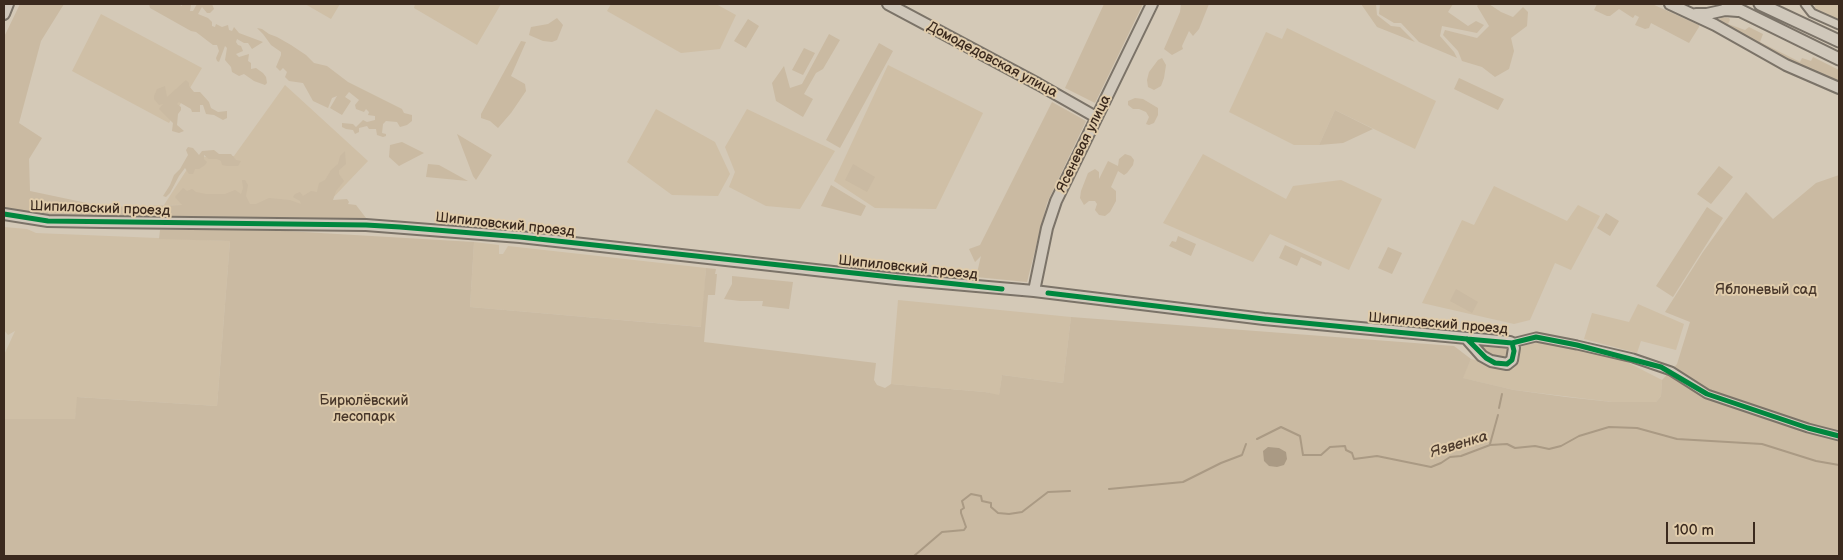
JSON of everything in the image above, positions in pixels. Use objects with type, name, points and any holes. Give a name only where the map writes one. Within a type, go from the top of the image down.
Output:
[{"type":"main road","points":[[4,14],[8,4]]},
{"type":"main road","name":"Домодедовская улица","points":[[888,4],[1096,117]]},
{"type":"main road","name":"Ясеневая улица","points":[[1034,291],[1047,228],[1056,201],[1152,4]]},
{"type":"main road","points":[[1670,4],[1795,69],[1839,88]]},
{"type":"main road","points":[[1727,4],[1839,60]]},
{"type":"main road","points":[[1760,4],[1839,41]]},
{"type":"main road","points":[[1690,13],[1702,15],[1730,10],[1749,15]]},
{"type":"main road","name":"Шипиловский проезд","points":[[4,214],[48,221],[407,227],[520,237],[896,279],[1034,291],[1264,319],[1512,343]]},
{"type":"main road","points":[[1467,339],[1486,358],[1496,363],[1507,364],[1512,360],[1514,351],[1512,343]]},
{"type":"street","points":[[1805,4],[1812,13],[1839,25]]},
{"type":"street","name":"Шипиловский проезд","points":[[1512,343],[1536,338],[1633,358],[1666,369],[1707,394],[1808,428],[1839,436]]},
{"type":"shaded area","points":[[305,4],[340,4],[331,19]]},
{"type":"shaded area","points":[[415,4],[501,4],[477,45],[414,8]]},
{"type":"shaded area","points":[[611,4],[716,4],[736,15],[720,49],[681,53],[607,11]]},
{"type":"shaded area","points":[[1816,4],[1839,4],[1839,20],[1814,9]]},
{"type":"shaded area","points":[[101,14],[202,68],[169,123],[72,71]]},
{"type":"shaded area","points":[[1287,28],[1436,101],[1415,149],[1335,110],[1319,145],[1294,145],[1229,112],[1266,32],[1282,39]]},
{"type":"shaded area","points":[[888,65],[983,113],[936,209],[875,208],[834,181]]},
{"type":"shaded area","points":[[285,85],[368,161],[327,204],[164,205],[195,157],[234,156]]},
{"type":"shaded area","points":[[656,109],[715,142],[730,174],[718,196],[672,195],[627,162]]},
{"type":"shaded area","points":[[747,109],[835,151],[800,209],[766,206],[729,187],[735,172],[725,147]]},
{"type":"shaded area","points":[[1203,154],[1286,199],[1293,186],[1341,180],[1382,199],[1349,270],[1270,234],[1253,262],[1163,223]]},
{"type":"shaded area","points":[[1494,186],[1567,221],[1578,205],[1600,216],[1571,270],[1555,263],[1530,320],[1514,324],[1422,303],[1462,220],[1474,225]]},
{"type":"shaded area","points":[[4,227],[27,229],[36,233],[230,241],[217,406],[78,397],[75,419],[4,419],[4,355],[15,331],[8,335],[4,330]]},
{"type":"shaded area","points":[[474,242],[499,245],[499,254],[503,254],[508,246],[706,268],[702,327],[470,307]]},
{"type":"shaded area","points":[[898,300],[1071,317],[1063,383],[1002,375],[999,396],[985,392],[891,384]]},
{"type":"shaded area","points":[[1638,304],[1684,324],[1676,350],[1641,341],[1637,353],[1584,339],[1592,313],[1629,322]]},
{"type":"shaded area","points":[[1538,341],[1586,349],[1619,358],[1662,380],[1661,396],[1656,402],[1612,402],[1514,390],[1462,378],[1471,359],[1513,369],[1520,347]]},
{"type":"shaded area","points":[[1268,447],[1279,448],[1286,452],[1287,459],[1284,465],[1277,467],[1269,466],[1264,461],[1263,451]]},
{"type":"green space","points":[[20,4],[64,4],[41,41],[19,123],[42,138],[29,159],[30,191],[106,207],[182,205],[175,197],[183,188],[187,191],[192,189],[206,194],[225,194],[235,190],[241,194],[243,188],[242,180],[245,180],[248,185],[246,196],[250,204],[256,204],[269,198],[290,200],[301,204],[300,201],[293,197],[295,194],[300,192],[303,196],[311,191],[317,192],[319,183],[325,180],[331,170],[338,164],[340,156],[345,151],[346,164],[339,170],[339,174],[344,181],[336,191],[333,200],[347,199],[348,204],[356,205],[366,218],[147,218],[47,215],[4,208],[4,37]]},
{"type":"green space","points":[[149,4],[180,4],[181,6],[191,4],[190,11],[193,11],[197,4],[212,4],[214,9],[210,13],[207,13],[202,7],[198,14],[208,18],[212,22],[212,26],[215,27],[216,24],[222,27],[228,25],[229,30],[232,31],[234,27],[239,33],[263,42],[252,49],[248,43],[237,39],[236,42],[243,51],[236,54],[239,57],[249,54],[248,61],[251,63],[251,69],[256,68],[263,73],[267,83],[265,85],[254,81],[244,74],[239,76],[232,72],[231,67],[225,60],[227,48],[225,46],[219,62],[216,58],[219,51],[217,45],[213,45],[196,32],[150,8]]},
{"type":"green space","points":[[1104,4],[1143,4],[1095,103],[1065,88]]},
{"type":"green space","points":[[1181,4],[1209,4],[1199,29],[1193,36],[1189,31],[1182,46],[1183,49],[1172,55],[1164,49],[1180,12]]},
{"type":"green space","points":[[1361,4],[1376,4],[1377,15],[1391,26],[1400,27],[1415,42],[1377,27]]},
{"type":"green space","points":[[1380,4],[1453,4],[1448,12],[1468,26],[1476,21],[1484,25],[1477,33],[1442,26],[1440,36],[1457,58],[1419,42],[1401,23],[1394,23],[1379,14]]},
{"type":"green space","points":[[1479,4],[1489,4],[1513,17],[1523,7],[1528,12],[1527,26],[1511,38],[1514,51],[1509,69],[1495,77],[1482,67],[1462,61],[1458,51],[1443,35],[1445,30],[1477,38],[1489,26],[1477,6]]},
{"type":"green space","points":[[1597,4],[1652,4],[1699,25],[1699,27],[1689,43],[1651,23],[1649,28],[1645,29],[1635,25],[1639,17],[1635,15],[1633,18],[1619,9],[1610,16],[1607,16],[1594,10]]},
{"type":"green space","points":[[1721,17],[1729,18],[1728,24],[1745,30],[1749,27],[1763,34],[1760,42],[1800,62],[1802,58],[1811,61],[1813,57],[1839,70],[1839,83],[1795,64],[1719,22]]},
{"type":"green space","points":[[557,18],[563,25],[557,40],[552,42],[543,41],[529,35],[531,27],[548,24]]},
{"type":"green space","points":[[748,19],[759,26],[746,48],[734,41]]},
{"type":"green space","points":[[257,28],[291,45],[314,63],[327,66],[348,82],[402,109],[404,113],[412,115],[412,121],[400,127],[397,122],[386,121],[383,124],[382,133],[386,134],[386,136],[383,137],[377,135],[376,129],[369,129],[367,126],[359,128],[359,132],[355,134],[353,130],[342,127],[342,123],[353,124],[356,127],[363,120],[367,122],[375,120],[375,116],[368,115],[369,112],[366,109],[364,112],[356,109],[355,105],[359,100],[349,92],[345,97],[351,101],[342,115],[330,108],[337,96],[332,98],[328,108],[313,101],[303,83],[289,81],[285,77],[287,72],[283,68],[280,71],[276,67],[281,52],[271,45]]},
{"type":"green space","points":[[829,34],[840,40],[823,69],[816,73],[804,94],[813,99],[803,117],[776,101],[772,83],[784,66],[790,88],[802,84]]},
{"type":"green space","points":[[521,41],[526,42],[511,76],[525,84],[526,91],[498,128],[490,121],[481,118],[481,114]]},
{"type":"green space","points":[[879,43],[893,51],[840,148],[826,140]]},
{"type":"green space","points":[[804,48],[815,53],[803,75],[792,70]]},
{"type":"green space","points":[[1162,58],[1166,65],[1164,78],[1161,86],[1154,90],[1148,87],[1149,72],[1158,60]]},
{"type":"green space","points":[[1459,78],[1504,99],[1498,110],[1454,89]]},
{"type":"green space","points":[[186,80],[194,92],[200,92],[209,102],[211,108],[218,112],[227,111],[227,118],[223,120],[214,115],[206,114],[203,105],[200,105],[200,112],[192,112],[191,109],[179,102],[177,104],[181,107],[181,110],[178,114],[177,125],[184,131],[179,133],[172,131],[173,123],[159,109],[163,104],[159,105],[154,96],[157,89],[165,86],[167,97]]},
{"type":"green space","points":[[1135,98],[1143,99],[1158,108],[1158,115],[1154,123],[1146,124],[1149,117],[1146,112],[1133,109],[1128,105],[1128,101]]},
{"type":"green space","points":[[1052,102],[1086,121],[1047,203],[1027,282],[976,277],[981,256],[975,262],[969,249],[980,245]]},
{"type":"green space","points":[[1335,110],[1373,129],[1343,143],[1319,145]]},
{"type":"green space","points":[[457,134],[492,155],[476,180],[473,176]]},
{"type":"green space","points":[[402,142],[424,153],[399,166],[389,157],[390,145]]},
{"type":"green space","points":[[188,147],[193,148],[199,155],[202,151],[214,150],[219,154],[231,154],[236,160],[241,161],[238,166],[227,166],[222,165],[221,161],[217,159],[209,159],[204,155],[204,159],[207,162],[205,165],[195,169],[193,174],[189,174],[185,168],[170,193],[166,197],[163,196],[174,175],[188,155],[186,150]]},
{"type":"green space","points":[[1125,154],[1131,156],[1134,160],[1133,165],[1124,175],[1118,171],[1111,187],[1116,191],[1116,201],[1110,212],[1105,216],[1099,215],[1095,210],[1097,204],[1095,201],[1089,201],[1084,205],[1080,198],[1088,173],[1095,169],[1099,172],[1099,179],[1108,161],[1118,166],[1119,159]]},
{"type":"green space","points":[[428,164],[439,165],[468,181],[426,177]]},
{"type":"green space","points":[[853,164],[875,177],[867,192],[845,180]]},
{"type":"green space","points":[[1719,166],[1733,177],[1711,204],[1697,194]]},
{"type":"green space","name":"Бирюлёвский лесопарк","points":[[1839,175],[1839,556],[4,556],[4,419],[75,419],[77,397],[217,406],[230,241],[159,239],[160,230],[269,230],[474,242],[470,307],[701,327],[706,268],[716,269],[715,295],[708,295],[704,342],[876,363],[874,380],[877,385],[885,388],[891,384],[985,392],[999,395],[1002,375],[1063,383],[1071,317],[1454,346],[1471,359],[1463,378],[1514,390],[1566,397],[1612,402],[1656,402],[1661,396],[1662,380],[1677,364],[1690,322],[1665,312],[1703,252],[1746,192],[1773,219],[1816,183]]},
{"type":"green space","points":[[831,185],[866,206],[861,216],[821,206]]},
{"type":"green space","points":[[1707,207],[1723,218],[1673,297],[1656,286]]},
{"type":"green space","points":[[1606,213],[1619,221],[1610,236],[1597,228]]},
{"type":"green space","points":[[1178,236],[1196,244],[1191,256],[1169,246],[1172,241],[1176,242]]},
{"type":"green space","points":[[1285,245],[1322,262],[1321,266],[1301,257],[1297,266],[1279,258]]},
{"type":"green space","points":[[1388,247],[1402,253],[1392,274],[1378,268]]},
{"type":"green space","points":[[732,276],[793,282],[789,309],[762,306],[763,301],[724,299],[732,284]]},
{"type":"green space","points":[[1456,289],[1478,302],[1472,313],[1450,301]]},
{"type":"green space","points":[[1467,339],[1512,343],[1512,360],[1495,363]]},
{"type":"waterway","points":[[1499,408],[1502,394]]},
{"type":"waterway","points":[[1490,444],[1498,415]]},
{"type":"waterway","name":"Язвенка","points":[[1257,439],[1281,427],[1300,436],[1303,455],[1321,455],[1330,447],[1345,446],[1346,450],[1352,453],[1354,459],[1377,456],[1431,467],[1450,457],[1461,456],[1490,445],[1507,444],[1515,448],[1535,446],[1549,449],[1561,446],[1579,436],[1609,427],[1637,428],[1677,439],[1762,444],[1816,461],[1839,465]]},
{"type":"waterway","name":"Язвенка","points":[[1109,489],[1183,482],[1242,455],[1246,444]]},
{"type":"waterway","name":"Язвенка","points":[[914,556],[942,532],[964,530],[966,527],[961,513],[961,510],[964,508],[962,501],[971,494],[981,496],[982,501],[991,503],[991,507],[998,513],[1009,514],[1022,512],[1048,492],[1070,491]]},
{"type":"cycle path","points":[[4,214],[48,221],[400,227],[520,237],[1002,289]]},
{"type":"cycle path","points":[[1048,293],[1264,319],[1467,339],[1512,343],[1536,337],[1577,345],[1661,367],[1707,394],[1808,428],[1839,436]]},
{"type":"cycle path","points":[[1467,339],[1486,358],[1495,363],[1507,364],[1512,360],[1514,351],[1512,343]]},
{"type":"park label","name":"Яблоневый сад","points":[[1766,290]]}]
